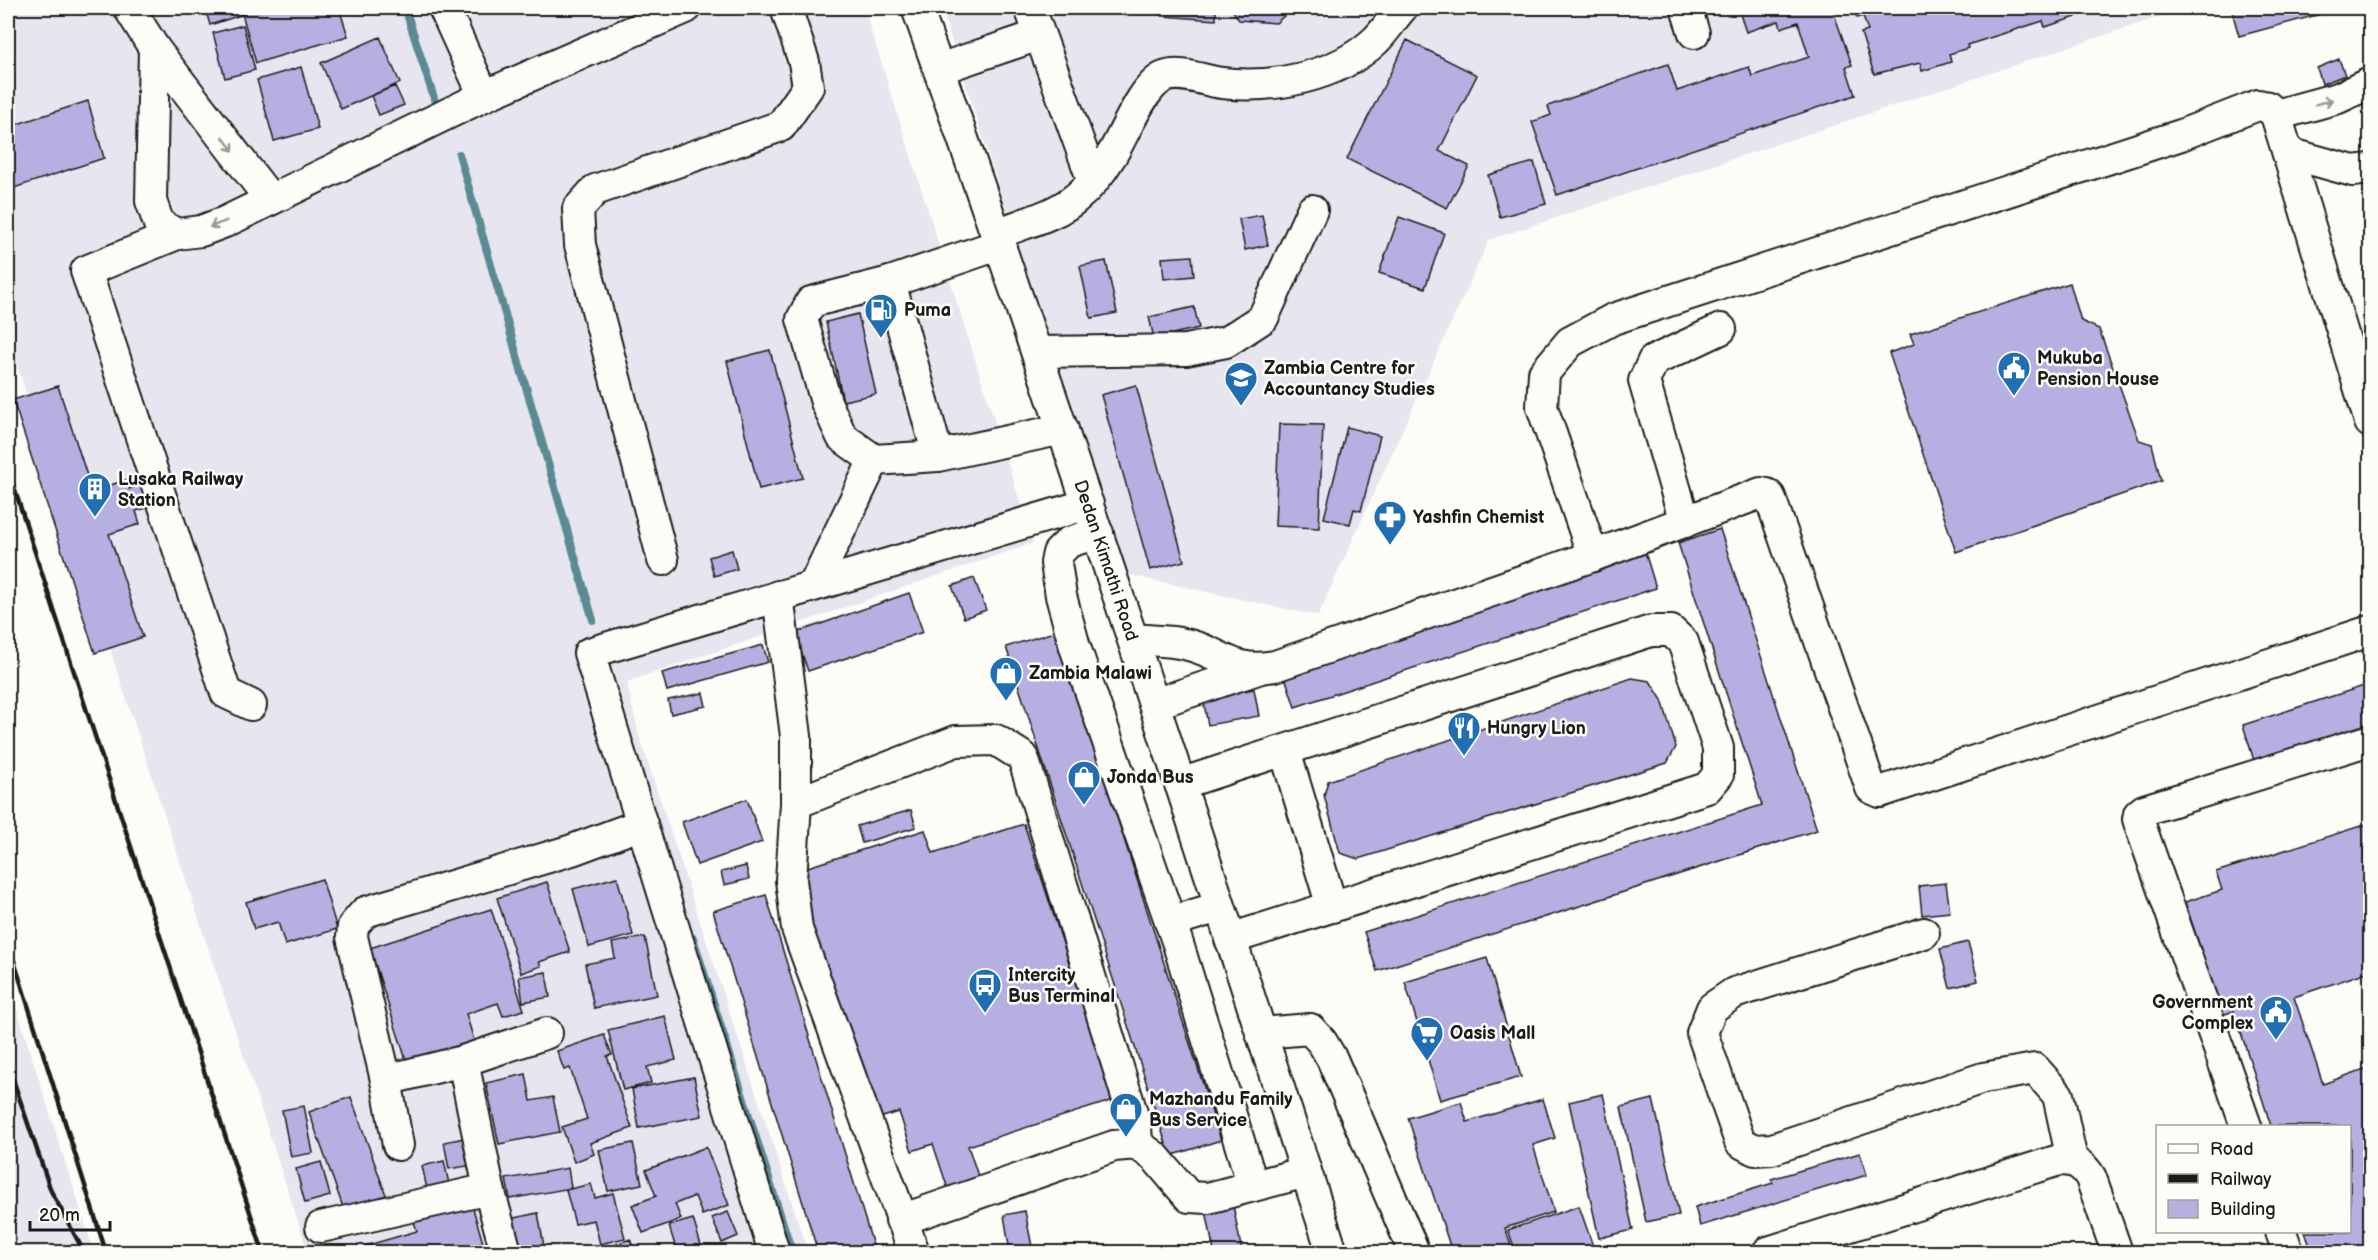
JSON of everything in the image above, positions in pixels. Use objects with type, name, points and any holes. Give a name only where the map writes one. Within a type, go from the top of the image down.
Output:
[{"type":"street","points":[[129,8],[154,48],[270,199]]},
{"type":"street","points":[[444,8],[484,96]]},
{"type":"street","points":[[251,705],[226,693],[86,271],[177,234],[201,231],[225,222],[484,96],[686,8]]},
{"type":"street","points":[[663,560],[580,245],[578,209],[595,190],[781,126],[808,87],[804,62],[786,8]]},
{"type":"street","name":"Dedan Kimathi Road","points":[[917,8],[999,239],[1098,533],[1332,1252]]},
{"type":"street","points":[[1063,429],[938,456],[874,460],[842,437],[826,402],[802,319],[811,302],[890,282],[999,239],[1075,199],[1093,181],[1112,156],[1148,90],[1162,77],[1177,75],[1221,83],[1254,85],[1287,83],[1311,75],[1358,53],[1376,39],[1402,8]]},
{"type":"street","points":[[939,69],[1035,21],[1093,181]]},
{"type":"street","points":[[154,48],[152,201],[159,225],[177,234]]},
{"type":"street","points":[[2276,115],[2338,98],[2370,83]]},
{"type":"street","points":[[1593,556],[1542,407],[1544,373],[1570,342],[1613,319],[2170,139],[2258,105],[2268,107],[2276,115],[2370,422]]},
{"type":"street","points":[[152,126],[175,111],[205,113]]},
{"type":"street","points":[[2288,153],[2353,171],[2370,169]]},
{"type":"street","points":[[1036,352],[1186,350],[1226,342],[1263,318],[1312,210]]},
{"type":"street","points":[[890,282],[938,456]]},
{"type":"street","points":[[1685,522],[1644,381],[1653,361],[1721,328]]},
{"type":"street","points":[[814,585],[874,460]]},
{"type":"street","points":[[1154,704],[1258,669],[1275,666],[1593,556],[1761,494],[1767,494],[1770,497],[1871,788],[1875,792],[2370,631]]},
{"type":"street","points":[[774,1252],[589,653],[1088,504]]},
{"type":"street","points":[[1098,533],[1069,542],[1058,553],[1056,563],[1061,596],[1075,647],[1170,921],[1253,1186]]},
{"type":"street","points":[[778,596],[796,736],[796,803],[791,880],[798,929],[914,1252]]},
{"type":"street","points":[[1180,784],[1651,632],[1671,630],[1683,642],[1718,747],[1718,775],[1707,788],[1230,939]]},
{"type":"street","points":[[1133,639],[1186,644],[1244,668],[1258,669]]},
{"type":"street","points":[[796,803],[956,741],[996,740],[1023,757],[1136,1126],[1137,1144]]},
{"type":"street","points":[[2246,1125],[2138,819],[2139,814],[2144,810],[2370,740]]},
{"type":"street","points":[[1285,751],[1332,907]]},
{"type":"street","points":[[398,1145],[386,1080],[352,937],[353,926],[365,912],[572,850],[642,824]]},
{"type":"street","points":[[1170,921],[1220,907]]},
{"type":"street","points":[[1924,933],[1734,993],[1712,1008],[1702,1033],[1740,1142],[1755,1150],[1772,1149],[1983,1078],[2035,1069],[2058,1095],[2072,1160]]},
{"type":"street","points":[[1261,1034],[1310,1029],[1322,1042],[1332,1059],[1414,1252]]},
{"type":"street","points":[[386,1080],[463,1061],[547,1033]]},
{"type":"street","points":[[463,1061],[489,1189],[506,1252]]},
{"type":"street","points":[[901,1220],[1114,1146],[1137,1144],[1155,1157],[1189,1197],[1208,1198],[1306,1172]]},
{"type":"street","points":[[1768,1252],[2059,1160],[2072,1160],[2086,1169],[2117,1252]]},
{"type":"street","points":[[321,1227],[489,1189]]},
{"type":"street","points":[[2281,1233],[2288,1252]]},
{"type":"shaded area","points":[[8,8],[864,8],[1033,543],[627,682],[638,732],[808,1252],[308,1252],[8,338]]},
{"type":"shaded area","name":"Zambia Centre for Accountancy Studies","points":[[941,8],[2186,8],[1489,240],[1318,616],[1124,574]]},
{"type":"shaded area","points":[[8,982],[94,1252],[8,1252]]},
{"type":"building","points":[[205,8],[239,8],[241,15],[210,25]]},
{"type":"building","points":[[250,8],[339,8],[348,36],[256,63],[241,10]]},
{"type":"building","points":[[1155,8],[1216,8],[1216,20],[1162,16]]},
{"type":"building","points":[[1231,8],[1293,8],[1276,23],[1239,20]]},
{"type":"building","points":[[1738,8],[1832,8],[1852,65],[1846,67],[1855,95],[1557,195],[1532,122],[1551,115],[1548,106],[1668,64],[1677,91],[1749,67],[1752,76],[1809,57],[1798,22],[1781,28],[1779,21],[1746,32]]},
{"type":"building","points":[[1853,8],[2085,8],[2074,11],[2076,17],[2045,27],[2043,21],[1967,45],[1968,48],[1949,54],[1951,62],[1922,71],[1920,63],[1874,74],[1861,33],[1868,31],[1863,16],[1857,18]]},
{"type":"building","points":[[2231,8],[2343,8],[2239,36]]},
{"type":"building","points":[[243,25],[255,70],[225,78],[213,33]]},
{"type":"building","points":[[380,37],[400,83],[341,109],[321,63]]},
{"type":"building","points":[[1407,40],[1477,75],[1439,151],[1469,166],[1447,208],[1347,159]]},
{"type":"building","points":[[2339,59],[2345,75],[2322,84],[2317,68]]},
{"type":"building","points":[[301,67],[318,129],[274,141],[257,80]]},
{"type":"building","points":[[395,86],[404,105],[379,115],[371,96]]},
{"type":"building","points":[[88,101],[104,158],[8,190],[8,127]]},
{"type":"building","points":[[1534,162],[1546,204],[1500,217],[1488,175]]},
{"type":"building","points":[[1262,215],[1268,245],[1245,250],[1239,219]]},
{"type":"building","points":[[1399,217],[1444,233],[1425,288],[1379,273]]},
{"type":"building","points":[[1192,256],[1194,276],[1164,279],[1162,258]]},
{"type":"building","points":[[1106,261],[1117,313],[1091,318],[1080,266]]},
{"type":"building","name":"Mukuba Pension House","points":[[2070,283],[2081,321],[2099,329],[2139,440],[2152,444],[2161,481],[1956,552],[1889,353],[1914,344],[1910,334]]},
{"type":"building","points":[[1194,307],[1199,328],[1154,338],[1149,317]]},
{"type":"building","points":[[858,314],[876,394],[843,401],[826,322]]},
{"type":"building","points":[[770,350],[803,478],[759,489],[727,361]]},
{"type":"building","points":[[1136,385],[1184,561],[1150,570],[1101,395]]},
{"type":"building","name":"Lusaka Railway Station","points":[[58,386],[92,491],[126,480],[129,489],[140,485],[147,508],[136,511],[140,524],[109,534],[143,637],[95,653],[13,400]]},
{"type":"building","points":[[1279,424],[1323,425],[1319,528],[1275,526]]},
{"type":"building","points":[[1347,427],[1380,436],[1361,511],[1354,509],[1350,524],[1324,518]]},
{"type":"building","points":[[1720,529],[1817,830],[1377,971],[1364,932],[1762,805],[1678,543]]},
{"type":"building","points":[[732,550],[737,569],[714,576],[709,557]]},
{"type":"building","points":[[1645,552],[1656,588],[1295,707],[1283,671]]},
{"type":"building","points":[[974,578],[986,610],[964,618],[952,586]]},
{"type":"building","points":[[909,593],[923,632],[808,671],[795,633]]},
{"type":"building","points":[[1057,631],[1221,1140],[1170,1156],[1006,647]]},
{"type":"building","points":[[763,645],[768,662],[667,691],[662,673]]},
{"type":"building","points":[[1632,678],[1650,681],[1662,700],[1676,747],[1667,763],[1358,859],[1340,853],[1324,795],[1328,781]]},
{"type":"building","points":[[2370,684],[2370,730],[2256,767],[2243,725]]},
{"type":"building","points":[[1254,689],[1259,716],[1208,725],[1203,698]]},
{"type":"building","points":[[703,693],[706,706],[671,714],[668,700]]},
{"type":"building","points":[[747,799],[762,842],[697,865],[682,822]]},
{"type":"building","points":[[911,810],[916,827],[862,843],[857,826]]},
{"type":"building","name":"Government Complex","points":[[2370,823],[2370,971],[2294,997],[2323,1084],[2370,1067],[2370,1252],[2312,1252],[2305,1233],[2351,1233],[2351,1125],[2271,1125],[2234,1011],[2222,1015],[2185,902],[2222,890],[2216,872]]},
{"type":"building","points":[[1024,824],[1114,1100],[968,1146],[979,1179],[948,1189],[933,1144],[912,1151],[899,1112],[873,1120],[792,872],[925,830],[933,853]]},
{"type":"building","points":[[746,866],[749,879],[724,885],[721,872]]},
{"type":"building","points":[[617,877],[633,935],[589,947],[573,889]]},
{"type":"building","points":[[322,879],[337,929],[285,945],[278,922],[254,929],[246,902]]},
{"type":"building","points":[[547,882],[570,952],[539,962],[541,966],[521,973],[497,898]]},
{"type":"building","points":[[1946,883],[1950,912],[1922,915],[1919,886]]},
{"type":"building","points":[[766,895],[875,1252],[818,1252],[713,911]]},
{"type":"building","points":[[491,909],[524,1010],[503,1016],[498,1003],[466,1014],[477,1050],[410,1072],[370,948]]},
{"type":"building","points":[[645,937],[657,995],[594,1008],[585,964],[615,958],[612,943]]},
{"type":"building","points":[[1968,942],[1978,981],[1950,988],[1940,949]]},
{"type":"building","points":[[1487,958],[1521,1077],[1440,1100],[1405,982]]},
{"type":"building","points":[[546,972],[550,997],[523,1002],[519,977]]},
{"type":"building","points":[[665,1016],[676,1060],[647,1067],[651,1083],[623,1090],[608,1030]]},
{"type":"building","points":[[604,1035],[612,1055],[607,1056],[632,1128],[590,1143],[594,1154],[574,1162],[562,1127],[587,1119],[570,1068],[564,1070],[557,1051]]},
{"type":"building","points":[[526,1074],[531,1101],[553,1097],[560,1132],[499,1144],[486,1083]]},
{"type":"building","points":[[694,1077],[702,1116],[639,1128],[632,1089]]},
{"type":"building","points":[[1603,1094],[1633,1230],[1599,1238],[1569,1102]]},
{"type":"building","points":[[351,1097],[386,1195],[344,1210],[309,1112]]},
{"type":"building","points":[[1543,1099],[1555,1138],[1533,1145],[1554,1212],[1505,1228],[1513,1252],[1452,1252],[1408,1118],[1461,1102],[1467,1122]]},
{"type":"building","points":[[1653,1099],[1679,1215],[1646,1222],[1621,1107]]},
{"type":"building","points":[[304,1106],[313,1153],[291,1157],[282,1110]]},
{"type":"building","points":[[475,1136],[480,1164],[449,1169],[444,1142]]},
{"type":"building","points":[[633,1143],[642,1184],[608,1191],[599,1150]]},
{"type":"building","points":[[706,1147],[729,1205],[702,1215],[695,1196],[675,1204],[681,1219],[643,1233],[632,1205],[656,1196],[646,1170]]},
{"type":"building","points":[[1860,1153],[1867,1175],[1700,1226],[1695,1207],[1773,1183],[1771,1179]]},
{"type":"building","points":[[444,1161],[451,1193],[429,1198],[422,1166]]},
{"type":"building","points":[[321,1162],[330,1196],[305,1203],[296,1169]]},
{"type":"building","points":[[568,1168],[571,1188],[510,1199],[506,1179]]},
{"type":"building","points":[[591,1184],[595,1198],[613,1193],[625,1238],[600,1244],[594,1220],[575,1224],[566,1190]]},
{"type":"building","points":[[1231,1195],[1242,1252],[1214,1252],[1204,1200]]},
{"type":"building","points":[[472,1205],[483,1243],[451,1252],[367,1252],[365,1246],[417,1231],[414,1222]]},
{"type":"building","points":[[1579,1206],[1595,1252],[1516,1252],[1508,1230]]},
{"type":"building","points":[[1025,1211],[1033,1252],[1010,1252],[1004,1215]]},
{"type":"building","points":[[728,1212],[738,1236],[722,1243],[712,1218]]},
{"type":"building","points":[[538,1213],[545,1252],[516,1252],[509,1219]]},
{"type":"building","points":[[693,1219],[703,1252],[677,1252],[669,1226]]},
{"type":"building","points":[[630,1239],[635,1252],[609,1252],[607,1248]]},
{"type":"building","points":[[599,1245],[601,1252],[576,1252]]},
{"type":"waterway","points":[[405,8],[434,98]]},
{"type":"waterway","points":[[459,154],[593,620]]},
{"type":"waterway","points":[[693,938],[792,1252]]},
{"type":"railway","points":[[8,469],[263,1252]]},
{"type":"railway","points":[[8,942],[106,1252]]},
{"type":"railway","points":[[8,1065],[51,1191],[84,1252]]},
{"type":"place","name":"Puma","points":[[881,339]]},
{"type":"place","name":"Mukuba Pension House","points":[[2014,397]]},
{"type":"place","name":"Zambia Centre for Accountancy Studies","points":[[1241,407]]},
{"type":"place","name":"Lusaka Railway Station","points":[[95,518]]},
{"type":"place","name":"Yashfin Chemist","points":[[1390,546]]},
{"type":"place","name":"Zambia Malawi","points":[[1006,702]]},
{"type":"place","name":"Hungry Lion","points":[[1464,757]]},
{"type":"place","name":"Jonda Bus","points":[[1084,806]]},
{"type":"place","name":"Intercity Bus Terminal","points":[[985,1014]]},
{"type":"place","name":"Government Complex","points":[[2276,1041]]},
{"type":"place","name":"Oasis Mall","points":[[1427,1062]]},
{"type":"place","name":"Mazhandu Family Bus Service","points":[[1126,1138]]}]
